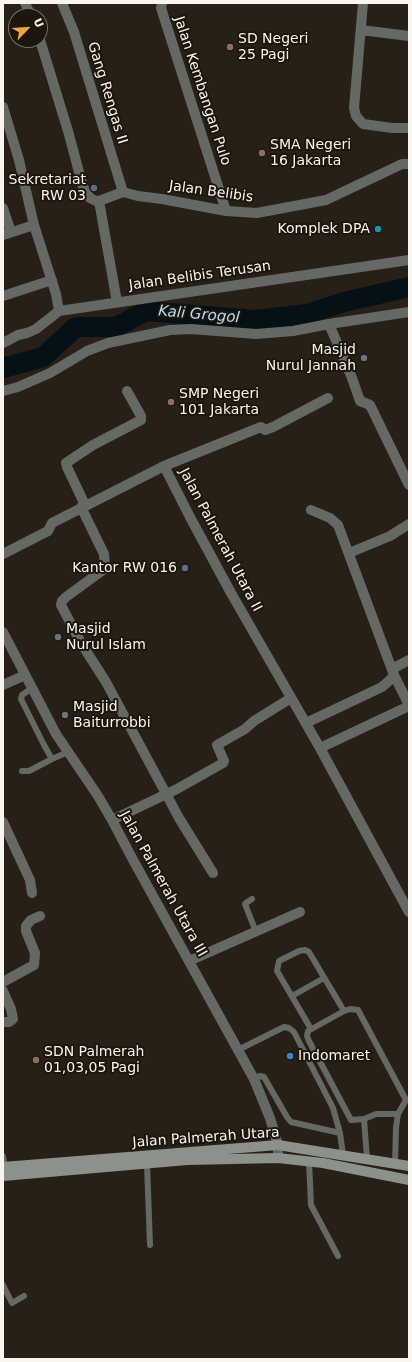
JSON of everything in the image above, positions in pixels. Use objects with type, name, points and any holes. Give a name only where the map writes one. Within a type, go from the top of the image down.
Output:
[{"type":"main road","name":"Jalan Palmerah Utara","points":[[151,1161],[278,1145],[409,1166]]},
{"type":"main road","points":[[343,1155],[344,1167]]},
{"type":"main road","name":"Jalan Palmerah Utara","points":[[4,1172],[39,1168],[151,1161],[278,1158],[309,1161],[409,1180]]},
{"type":"main road","points":[[366,1172],[367,1159]]},
{"type":"street","name":"Gang Rengas II","points":[[62,3],[74,32],[123,192]]},
{"type":"street","name":"Jalan Kembangan Pulo","points":[[162,3],[161,8],[226,211]]},
{"type":"street","points":[[363,3],[354,108],[356,116],[363,124],[392,128],[409,128]]},
{"type":"street","points":[[361,30],[409,36]]},
{"type":"street","points":[[42,48],[68,131],[83,187],[90,198],[96,201],[123,192]]},
{"type":"street","points":[[3,107],[34,225],[56,294],[59,311]]},
{"type":"street","name":"Jalan Belibis","points":[[123,192],[138,196],[226,211],[257,213],[326,200],[402,164],[409,164]]},
{"type":"street","points":[[99,201],[117,302]]},
{"type":"street","points":[[3,208],[7,234],[34,225]]},
{"type":"street","name":"Jalan Belibis Terusan","points":[[3,343],[18,335],[28,333],[36,329],[59,311],[409,260]]},
{"type":"street","points":[[3,296],[52,280]]},
{"type":"street","points":[[3,391],[18,387],[50,373],[88,351],[108,343],[177,330],[191,329],[256,334],[293,332],[328,324],[409,312]]},
{"type":"street","points":[[328,324],[352,378],[360,402],[370,405],[409,485]]},
{"type":"street","points":[[128,391],[141,416],[141,420],[93,445],[66,463],[104,554],[105,567],[98,574],[66,597],[62,601],[61,605],[91,660],[106,682],[198,852],[213,873]]},
{"type":"street","points":[[164,466],[261,427],[265,430],[273,427],[328,398]]},
{"type":"street","name":"Jalan Palmerah Utara II","points":[[3,554],[46,532],[52,523],[83,506],[164,466],[231,593],[405,896],[409,912]]},
{"type":"street","points":[[311,510],[330,518],[338,526],[393,672],[409,705],[320,748]]},
{"type":"street","points":[[349,553],[390,536],[409,524]]},
{"type":"street","name":"Jalan Palmerah Utara III","points":[[3,632],[56,734],[112,820],[254,1079],[270,1118],[278,1145],[278,1158]]},
{"type":"street","points":[[306,723],[382,687],[391,679],[393,672],[409,660]]},
{"type":"street","points":[[3,685],[25,674]]},
{"type":"street","points":[[112,820],[166,795],[224,762],[217,745],[245,729],[254,721],[292,698]]},
{"type":"street","points":[[3,822],[30,880],[32,893]]},
{"type":"street","points":[[189,961],[300,912]]},
{"type":"street","points":[[3,982],[34,964],[36,953],[26,931],[26,926],[31,920],[40,916]]},
{"type":"street","points":[[3,991],[13,1017],[12,1021],[3,1022]]},
{"type":"lane","points":[[32,688],[22,695],[21,699],[52,759]]},
{"type":"lane","points":[[22,771],[30,771],[68,752]]},
{"type":"lane","points":[[252,899],[245,904],[256,932]]},
{"type":"lane","points":[[311,1029],[278,971],[279,960],[300,951],[304,950],[309,952],[344,1011]]},
{"type":"lane","points":[[292,996],[324,978]]},
{"type":"lane","points":[[395,1164],[398,1114],[406,1100],[358,1010],[350,1009],[344,1011],[308,1031],[307,1036],[351,1120],[376,1114],[398,1114]]},
{"type":"lane","points":[[238,1050],[284,1027],[289,1028],[294,1032],[332,1108],[340,1133],[343,1155]]},
{"type":"lane","points":[[254,1079],[260,1076],[264,1077],[286,1117],[291,1122],[340,1133]]},
{"type":"lane","points":[[364,1118],[367,1159]]},
{"type":"lane","points":[[3,1156],[4,1172]]},
{"type":"lane","points":[[150,1245],[151,1161]]},
{"type":"lane","points":[[309,1161],[312,1204],[338,1256]]},
{"type":"lane","points":[[3,1285],[12,1303],[24,1296]]},
{"type":"waterway","name":"Kali Grogol","points":[[3,368],[43,357],[76,327],[116,327],[146,311],[255,320],[307,314],[344,302],[409,287]]},
{"type":"place","name":"SD Negeri 25 Pagi","points":[[230,47]]},
{"type":"place","name":"SMA Negeri 16 Jakarta","points":[[262,153]]},
{"type":"place","name":"Sekretariat RW 03","points":[[94,188]]},
{"type":"place","name":"Komplek DPA","points":[[378,229]]},
{"type":"place","name":"Masjid Nurul Jannah","points":[[364,358]]},
{"type":"place","name":"SMP Negeri 101 Jakarta","points":[[171,402]]},
{"type":"place","name":"Kantor RW 016","points":[[185,568]]},
{"type":"place","name":"Masjid Nurul Islam","points":[[58,637]]},
{"type":"place","name":"Masjid Baiturrobbi","points":[[65,715]]},
{"type":"place","name":"Indomaret","points":[[290,1056]]},
{"type":"place","name":"SDN Palmerah 01,03,05 Pagi","points":[[36,1060]]}]
